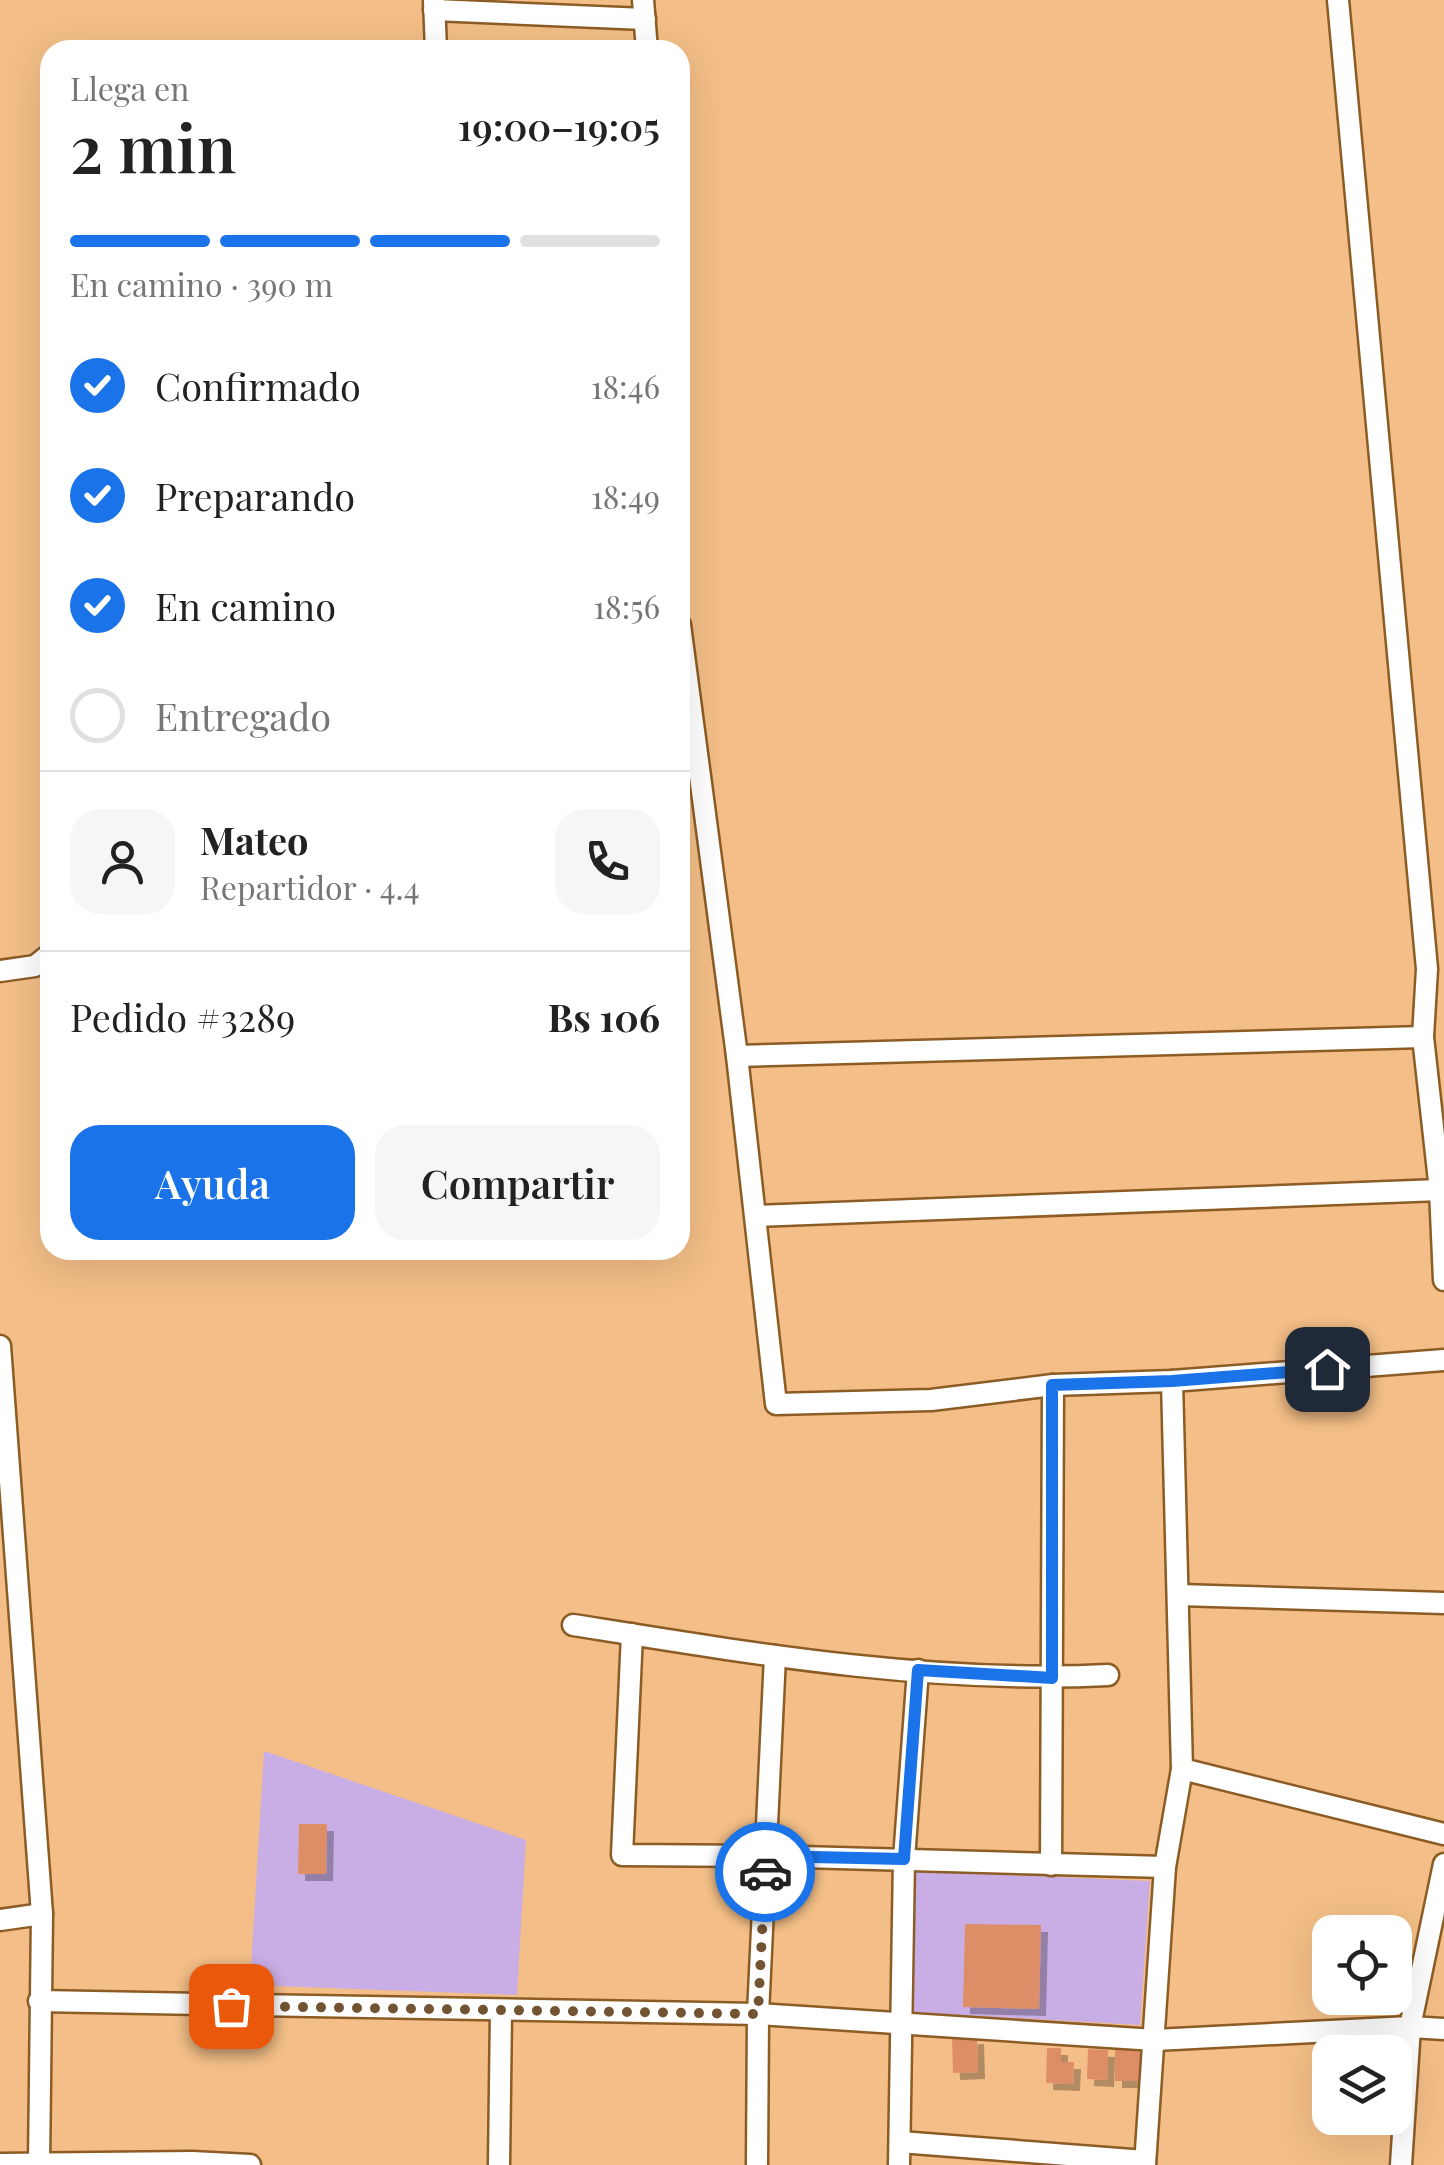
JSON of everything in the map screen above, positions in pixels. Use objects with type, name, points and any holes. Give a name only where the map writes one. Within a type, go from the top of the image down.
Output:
[{"type":"street","points":[[1338,0],[1427,968],[1422,1037],[1440,1190],[1444,1280]]},
{"type":"street","points":[[436,40],[434,5],[644,10],[646,40]]},
{"type":"street","points":[[690,701],[737,1056],[776,1404],[931,1400],[1052,1385],[1172,1381],[1444,1360]]},
{"type":"street","points":[[0,972],[40,962]]},
{"type":"street","points":[[737,1056],[1422,1037]]},
{"type":"street","points":[[756,1216],[1440,1190]]},
{"type":"street","points":[[0,1346],[42,1914],[39,2164]]},
{"type":"street","points":[[900,2142],[1145,2163],[1165,1867],[1182,1769],[1172,1381]]},
{"type":"street","points":[[1052,1385],[1052,1865]]},
{"type":"street","points":[[1179,1595],[1444,1603]]},
{"type":"street","points":[[573,1625],[776,1656],[918,1670],[1052,1678],[1108,1675]]},
{"type":"street","points":[[632,1634],[622,1855],[1165,1867]]},
{"type":"street","points":[[757,2165],[758,2014],[776,1656]]},
{"type":"street","points":[[900,2165],[904,1859],[918,1670]]},
{"type":"street","points":[[1182,1769],[1444,1834]]},
{"type":"street","points":[[1402,2165],[1410,2028],[1444,1864]]},
{"type":"street","points":[[0,1920],[42,1914]]},
{"type":"street","points":[[39,2001],[758,2014],[1155,2040],[1444,2029]]},
{"type":"street","points":[[499,2165],[501,2011]]},
{"type":"street","points":[[0,2164],[250,2165]]},
{"type":"shaded area","points":[[264,1751],[526,1840],[517,1995],[250,1985]]},
{"type":"shaded area","points":[[913,1871],[1150,1881],[1140,2025],[909,2012]]},
{"type":"building","points":[[299,1824],[327,1824],[326,1874],[298,1874]]},
{"type":"building","points":[[965,1924],[1041,1925],[1039,2009],[963,2007]]},
{"type":"building","points":[[977,2037],[978,2072],[953,2073],[952,2038]]},
{"type":"building","points":[[1047,2048],[1061,2048],[1061,2062],[1074,2062],[1073,2084],[1046,2083]]},
{"type":"building","points":[[1088,2049],[1108,2050],[1107,2080],[1087,2079]]},
{"type":"building","points":[[1115,2049],[1145,2050],[1145,2081],[1115,2081]]},
{"type":"way so far","points":[[231,2006],[758,2014],[765,1872]]},
{"type":"route","points":[[765,1872],[766,1856],[904,1859],[918,1670],[1052,1678],[1052,1385],[1327,1369]]}]
